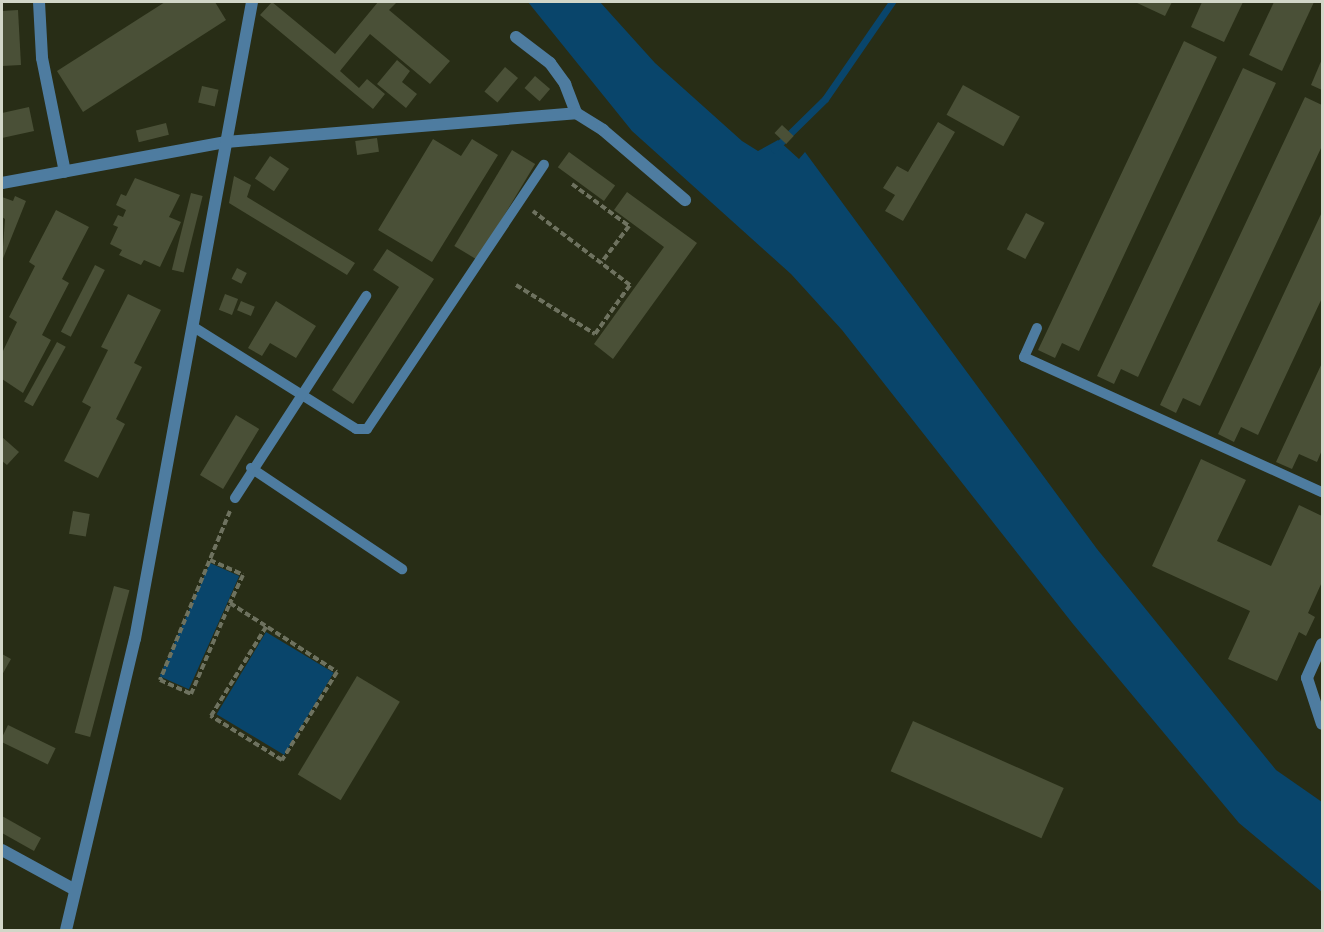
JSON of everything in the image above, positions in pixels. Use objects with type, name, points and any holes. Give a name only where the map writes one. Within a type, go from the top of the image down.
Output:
[{"type":"street","points":[[39,2],[42,58],[65,172]]},
{"type":"street","points":[[66,930],[122,705],[252,2]]},
{"type":"street","points":[[516,37],[550,63],[565,84],[576,113]]},
{"type":"street","points":[[2,183],[226,142],[576,113],[603,130],[685,200]]},
{"type":"street","points":[[1323,644],[1307,678],[1323,724]]},
{"type":"street","points":[[2,850],[75,890]]},
{"type":"lane","points":[[192,326],[356,429],[367,429],[544,165]]},
{"type":"lane","points":[[235,498],[251,468],[366,296]]},
{"type":"lane","points":[[1036,328],[1024,357],[1323,492]]},
{"type":"lane","points":[[251,468],[402,569]]},
{"type":"path","points":[[572,184],[629,226],[601,263]]},
{"type":"path","points":[[516,285],[596,334],[630,285],[520,202]]},
{"type":"path","points":[[210,560],[243,575],[191,694],[160,680],[235,498]]},
{"type":"path","points":[[230,603],[337,672],[282,759],[211,716],[266,627]]},
{"type":"water","points":[[528,2],[600,2],[655,63],[742,141],[758,151],[778,140],[799,159],[805,152],[1097,549],[1276,770],[1322,802],[1322,892],[1239,823],[1073,624],[842,330],[791,274],[632,131]]},
{"type":"water","points":[[210,563],[239,576],[189,689],[160,676]]},
{"type":"water","points":[[266,632],[334,673],[284,755],[217,714]]},
{"type":"building","points":[[165,2],[215,2],[226,20],[83,112],[57,71]]},
{"type":"building","points":[[272,2],[335,54],[378,2],[397,2],[389,10],[450,61],[430,84],[370,34],[340,71],[359,88],[367,79],[385,94],[373,109],[260,15]]},
{"type":"building","points":[[1135,2],[1172,2],[1165,16]]},
{"type":"building","points":[[1202,2],[1243,2],[1224,42],[1191,27]]},
{"type":"building","points":[[1274,2],[1314,2],[1282,71],[1249,55]]},
{"type":"building","points":[[18,10],[21,65],[2,66],[2,11]]},
{"type":"building","points":[[1184,41],[1217,57],[1079,351],[1062,343],[1055,358],[1038,350]]},
{"type":"building","points":[[1322,59],[1322,90],[1311,85]]},
{"type":"building","points":[[397,60],[410,71],[402,82],[417,94],[406,108],[377,84]]},
{"type":"building","points":[[505,67],[518,78],[497,102],[484,92]]},
{"type":"building","points":[[1243,68],[1276,83],[1138,377],[1121,369],[1114,384],[1097,376]]},
{"type":"building","points":[[535,76],[550,89],[540,101],[525,88]]},
{"type":"building","points":[[963,85],[1020,117],[1003,146],[947,115]]},
{"type":"building","points":[[202,86],[219,90],[215,106],[198,103]]},
{"type":"building","points":[[1305,97],[1322,105],[1322,146],[1200,406],[1183,398],[1176,413],[1160,405]]},
{"type":"building","points":[[29,107],[34,131],[2,138],[2,113]]},
{"type":"building","points":[[938,122],[955,132],[903,221],[885,211],[895,195],[883,188],[897,166],[908,172]]},
{"type":"building","points":[[166,123],[169,135],[139,142],[136,130]]},
{"type":"building","points":[[782,125],[794,136],[786,144],[774,133]]},
{"type":"building","points":[[377,138],[379,152],[357,155],[355,141]]},
{"type":"building","points":[[433,139],[461,156],[472,139],[498,155],[432,262],[378,230]]},
{"type":"building","points":[[512,150],[535,164],[477,260],[454,246]]},
{"type":"building","points":[[569,152],[615,186],[604,201],[558,167]]},
{"type":"building","points":[[270,156],[289,169],[274,191],[255,178]]},
{"type":"building","points":[[234,176],[251,185],[247,197],[355,263],[347,275],[229,203]]},
{"type":"building","points":[[135,178],[180,195],[169,217],[181,222],[160,267],[144,260],[141,265],[119,255],[122,250],[110,244],[118,227],[113,225],[118,215],[123,217],[126,210],[116,205],[121,194],[126,196]]},
{"type":"building","points":[[627,192],[697,243],[613,359],[594,344],[664,247],[614,210]]},
{"type":"building","points":[[191,193],[203,196],[184,273],[172,270]]},
{"type":"building","points":[[15,196],[26,201],[2,261],[5,219],[2,217],[2,197],[13,201]]},
{"type":"building","points":[[56,210],[89,227],[62,279],[69,283],[42,335],[51,340],[23,393],[2,379],[2,353],[17,322],[9,317],[35,266],[29,262]]},
{"type":"building","points":[[1322,212],[1322,298],[1258,435],[1241,427],[1234,442],[1218,434]]},
{"type":"building","points":[[1026,213],[1045,223],[1025,259],[1007,249]]},
{"type":"building","points":[[387,249],[434,279],[353,404],[332,390],[399,287],[373,270]]},
{"type":"building","points":[[95,265],[105,270],[71,337],[61,332]]},
{"type":"building","points":[[237,268],[247,273],[241,284],[232,279]]},
{"type":"building","points":[[128,294],[161,310],[134,363],[142,367],[116,419],[125,424],[98,478],[64,461],[91,407],[82,402],[108,350],[101,347]]},
{"type":"building","points":[[225,294],[238,299],[232,315],[219,310]]},
{"type":"building","points":[[241,301],[255,307],[251,316],[237,310]]},
{"type":"building","points":[[276,301],[316,326],[296,358],[270,343],[262,356],[248,348]]},
{"type":"building","points":[[57,342],[66,347],[33,406],[24,401]]},
{"type":"building","points":[[1322,363],[1322,450],[1317,462],[1299,454],[1292,469],[1276,462]]},
{"type":"building","points":[[236,415],[259,429],[223,489],[200,475]]},
{"type":"building","points":[[2,437],[19,452],[7,465],[2,461]]},
{"type":"building","points":[[1201,459],[1246,480],[1217,541],[1271,566],[1299,505],[1322,516],[1322,582],[1308,613],[1315,617],[1306,636],[1299,632],[1277,681],[1228,659],[1250,611],[1152,566]]},
{"type":"building","points":[[73,511],[90,514],[86,537],[69,534]]},
{"type":"building","points":[[114,586],[129,590],[90,737],[75,733]]},
{"type":"building","points":[[2,654],[11,659],[2,675]]},
{"type":"building","points":[[357,676],[400,702],[341,800],[298,775]]},
{"type":"building","points":[[913,721],[1064,788],[1041,838],[891,771]]},
{"type":"building","points":[[8,725],[56,748],[48,764],[2,742]]},
{"type":"building","points":[[2,816],[41,838],[34,851],[2,833]]},
{"type":"waterway","points":[[774,149],[825,99],[892,2]]}]
